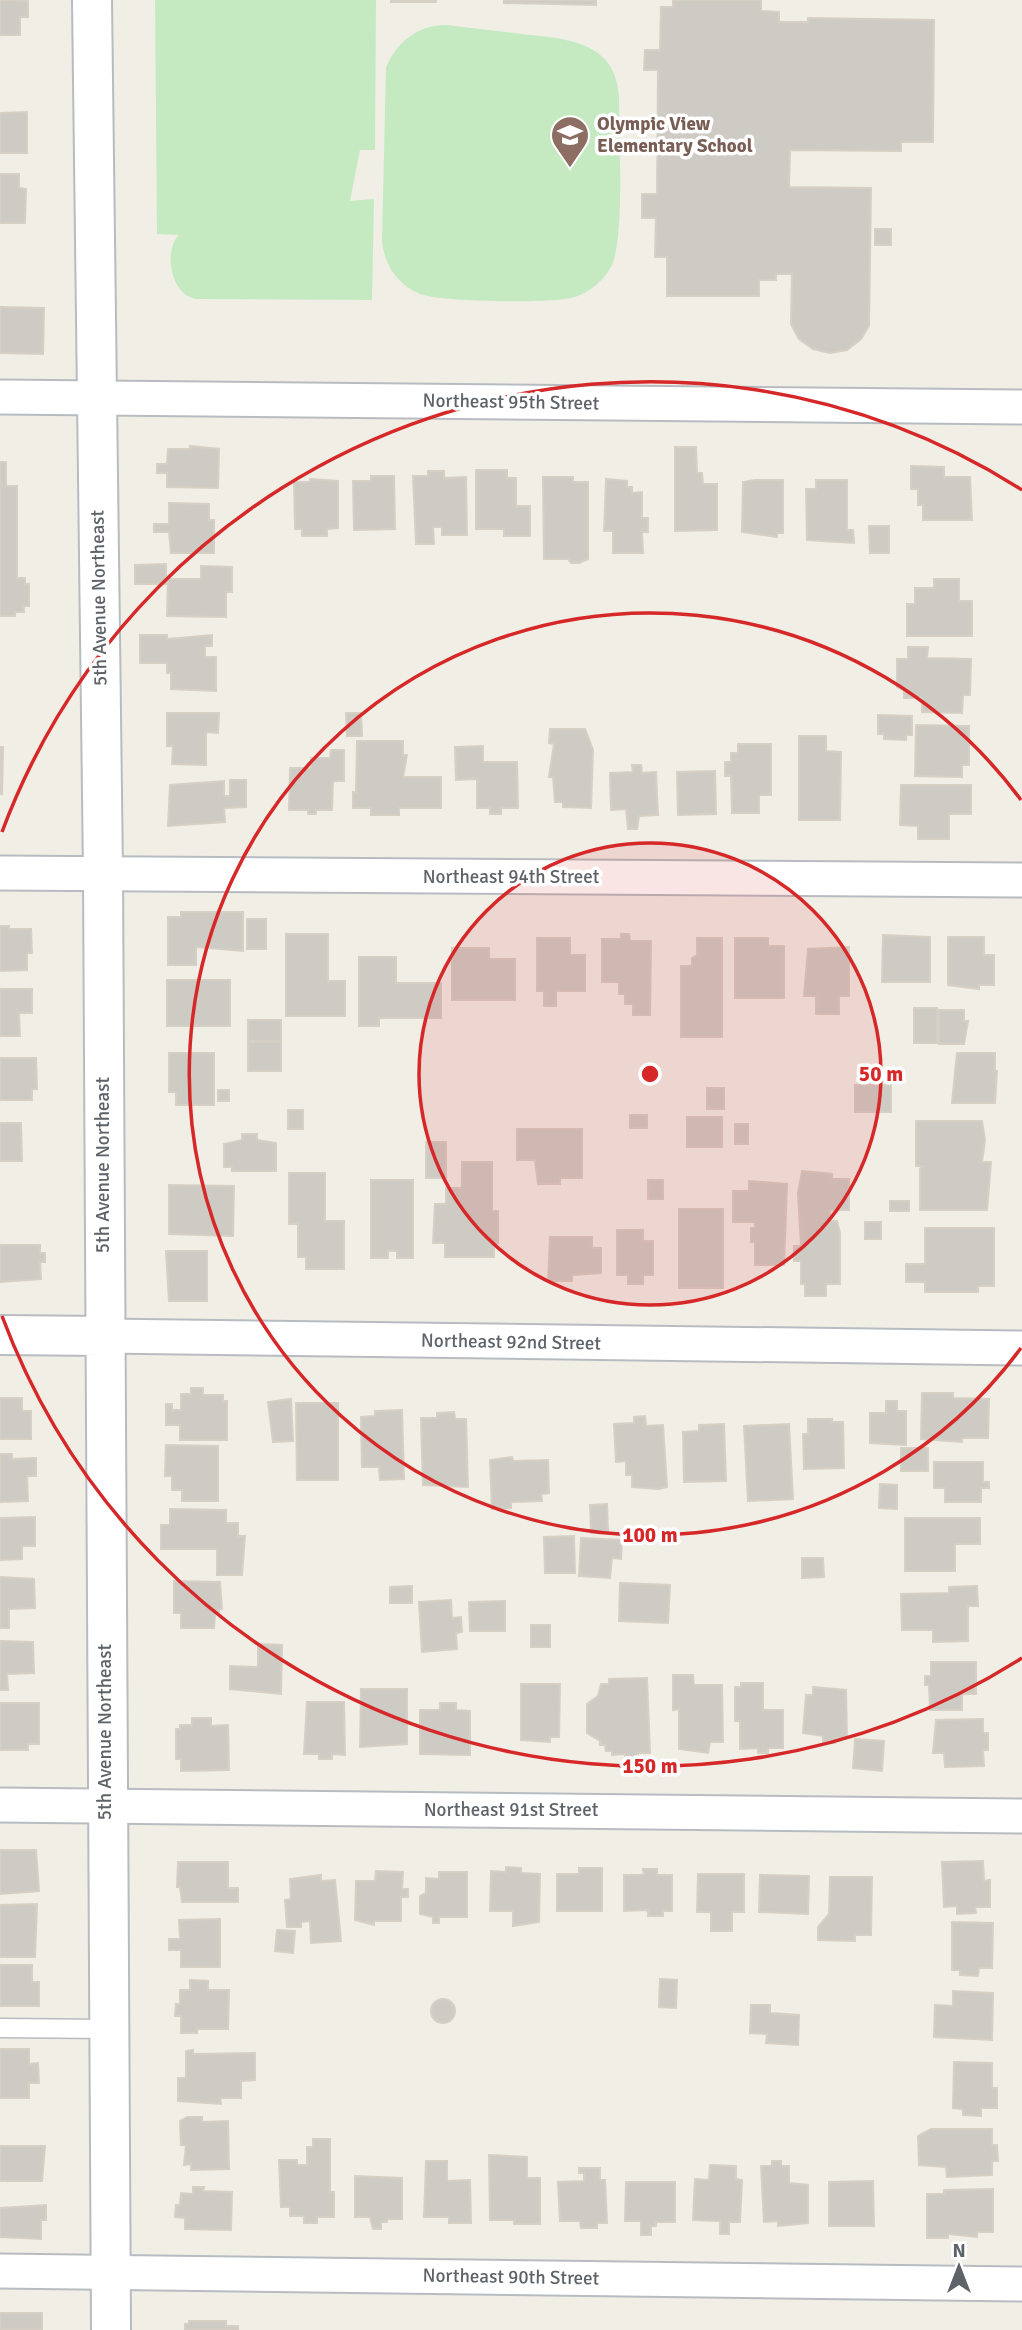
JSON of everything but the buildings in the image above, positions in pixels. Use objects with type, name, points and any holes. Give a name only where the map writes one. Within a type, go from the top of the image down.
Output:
[{"type":"main road","name":"5th Avenue Northeast","points":[[92,0],[103,873],[106,1807],[111,2330]]},
{"type":"main road","name":"Northeast 92nd Street","points":[[0,1335],[104,1336]]},
{"type":"street","name":"Northeast 95th Street","points":[[0,397],[1022,407]]},
{"type":"street","name":"Northeast 94th Street","points":[[0,873],[1022,880]]},
{"type":"street","name":"Northeast 92nd Street","points":[[104,1336],[1022,1348]]},
{"type":"street","name":"Northeast 91st Street","points":[[0,1805],[1022,1816]]},
{"type":"street","name":"Northeast 90th Street","points":[[0,2271],[1022,2284]]},
{"type":"lane","points":[[0,2028],[108,2029]]},
{"type":"green space","points":[[155,0],[376,0],[375,150],[360,150],[350,201],[374,199],[372,300],[196,299],[180,289],[175,280],[171,260],[174,242],[179,235],[157,234]]},
{"type":"green space","points":[[446,25],[571,41],[598,53],[609,64],[616,78],[619,97],[618,235],[611,267],[600,281],[586,292],[575,297],[545,301],[431,297],[412,290],[393,273],[382,240],[386,68],[396,50],[409,37],[426,28]]},
{"type":"place","name":"Olympic View Elementary School","points":[[570,169]]}]
